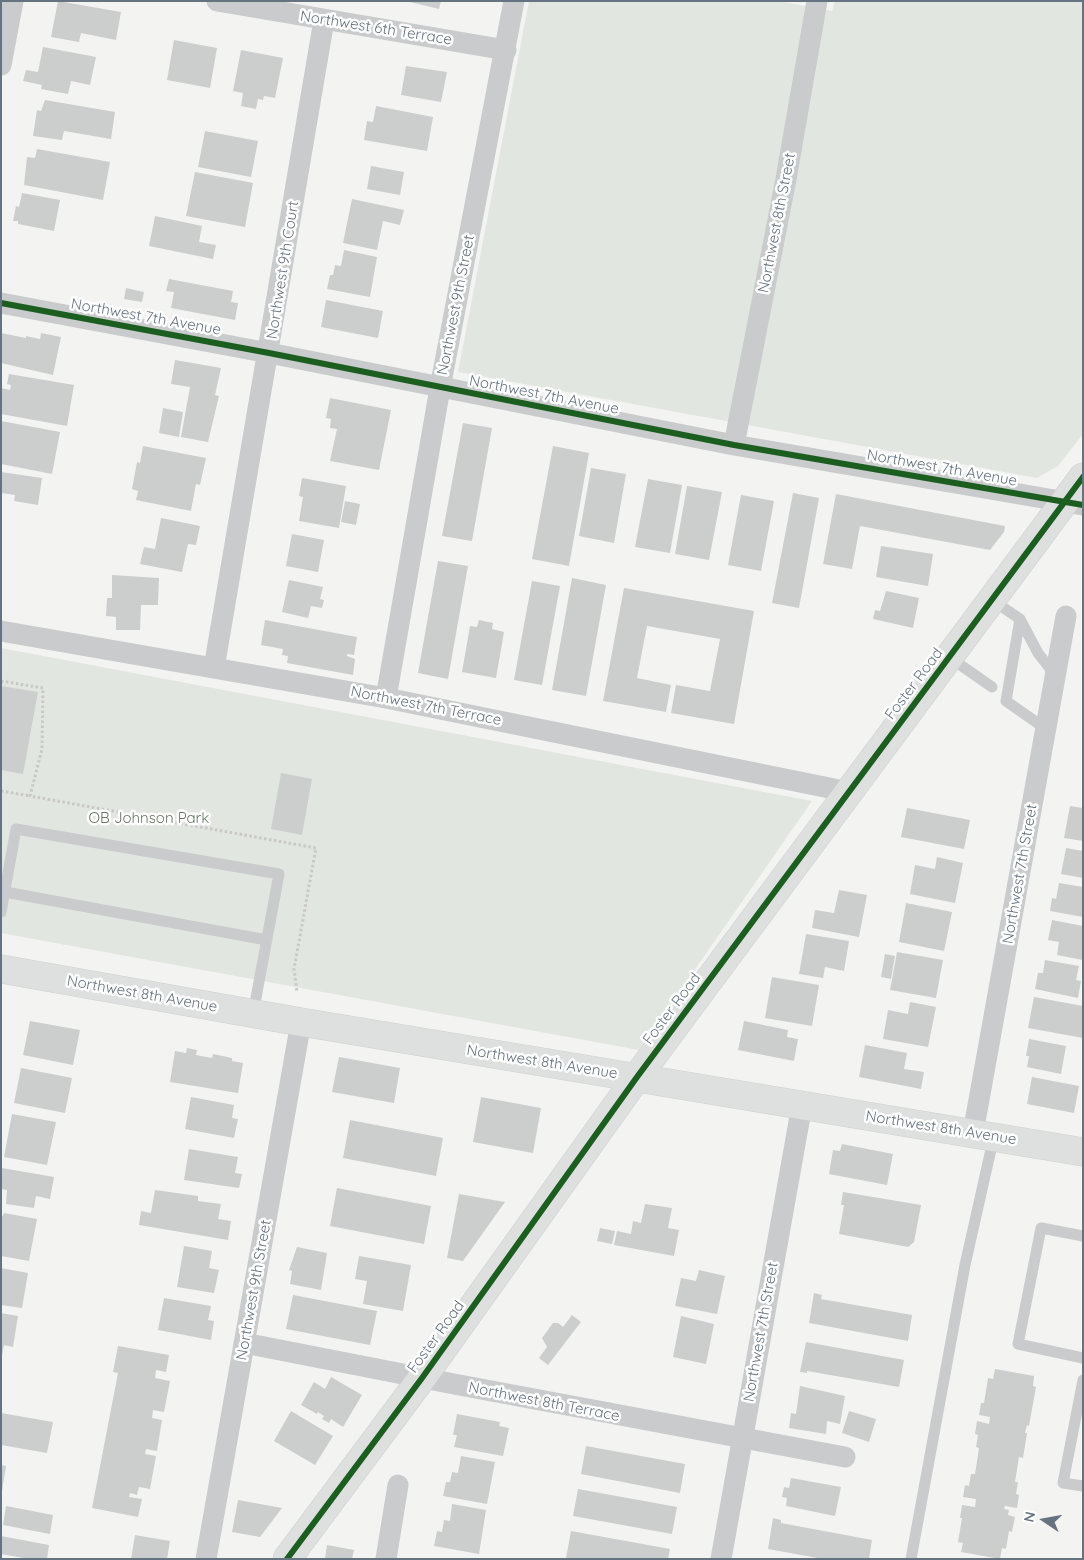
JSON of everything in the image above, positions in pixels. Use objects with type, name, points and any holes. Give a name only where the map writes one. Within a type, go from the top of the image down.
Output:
[{"type":"street","points":[[1,65],[13,1]]},
{"type":"street","name":"Northwest 6th Terrace","points":[[218,1],[506,50]]},
{"type":"street","name":"Northwest 9th Street","points":[[386,698],[440,388],[514,1]]},
{"type":"street","name":"Northwest 8th Street","points":[[734,445],[786,179],[816,1]]},
{"type":"street","name":"Northwest 9th Court","points":[[214,668],[269,353],[324,20]]},
{"type":"street","name":"Northwest 7th Avenue","points":[[1,303],[269,353],[734,445],[1074,503]]},
{"type":"street","name":"Foster Road","points":[[287,1559],[422,1378],[637,1077],[949,657],[992,600],[1074,503],[1083,477]]},
{"type":"street","name":"Northwest 7th Street","points":[[984,1134],[1046,729],[1066,616]]},
{"type":"street","name":"Northwest 7th Terrace","points":[[1,631],[386,698],[849,792]]},
{"type":"street","name":"Northwest 8th Avenue","points":[[1,969],[301,1022],[984,1134],[1083,1152]]},
{"type":"street","name":"Northwest 9th Street","points":[[206,1559],[301,1022]]},
{"type":"street","name":"Northwest 7th Street","points":[[721,1559],[802,1105]]},
{"type":"street","name":"Northwest 8th Terrace","points":[[244,1343],[742,1439],[845,1457]]},
{"type":"street","points":[[386,1559],[398,1485]]},
{"type":"lane","points":[[992,600],[1020,619],[1038,653],[1055,676]]},
{"type":"lane","points":[[1020,619],[1006,701],[1046,729]]},
{"type":"lane","points":[[949,657],[992,687]]},
{"type":"lane","points":[[1,912],[16,828],[279,874],[254,1014]]},
{"type":"lane","points":[[5,892],[267,940]]},
{"type":"lane","points":[[911,1559],[965,1265],[984,1134]]},
{"type":"lane","points":[[1083,1236],[1041,1228],[1018,1344],[1083,1358]]},
{"type":"lane","points":[[1083,1380],[1063,1483],[1083,1486]]},
{"type":"path","points":[[1,681],[43,688],[42,748],[30,796]]},
{"type":"path","points":[[1,791],[316,848],[294,969],[297,992]]},
{"type":"green space","points":[[529,1],[778,1],[832,11],[835,1],[1083,1],[1083,434],[1058,466],[1037,478],[458,372]]},
{"type":"green space","name":"OB Johnson Park","points":[[1,648],[812,801],[639,1050],[1,933]]},
{"type":"building","points":[[58,1],[121,12],[116,40],[81,33],[79,42],[51,37]]},
{"type":"building","points":[[406,1],[441,1],[439,9]]},
{"type":"building","points":[[174,40],[217,48],[210,88],[167,80]]},
{"type":"building","points":[[43,47],[96,57],[90,85],[71,81],[68,94],[41,89],[42,85],[23,81],[26,70],[38,72]]},
{"type":"building","points":[[241,50],[283,58],[275,98],[264,96],[263,100],[258,99],[256,109],[241,106],[243,93],[233,91]]},
{"type":"building","points":[[406,66],[447,72],[441,102],[401,95]]},
{"type":"building","points":[[45,100],[115,112],[111,139],[64,131],[62,140],[33,136],[37,110],[41,111]]},
{"type":"building","points":[[376,106],[433,117],[427,151],[364,140],[367,121],[373,122]]},
{"type":"building","points":[[205,131],[258,141],[251,177],[198,167]]},
{"type":"building","points":[[37,149],[110,162],[103,200],[24,185],[27,157],[35,158]]},
{"type":"building","points":[[371,166],[404,172],[400,195],[367,189]]},
{"type":"building","points":[[195,172],[253,183],[245,227],[186,216]]},
{"type":"building","points":[[22,193],[60,200],[54,231],[18,224],[18,221],[13,221],[16,206],[19,207]]},
{"type":"building","points":[[352,199],[404,210],[400,225],[383,221],[377,250],[343,243]]},
{"type":"building","points":[[155,216],[202,226],[199,242],[216,245],[213,259],[149,246]]},
{"type":"building","points":[[344,250],[377,257],[370,297],[327,289],[330,275],[333,275],[335,265],[341,266]]},
{"type":"building","points":[[169,279],[233,291],[231,302],[238,303],[235,320],[171,308],[174,292],[166,291]]},
{"type":"building","points":[[126,288],[144,292],[142,302],[124,299]]},
{"type":"building","points":[[326,300],[383,311],[378,338],[321,327]]},
{"type":"building","points":[[1,333],[40,339],[41,333],[61,337],[53,375],[1,363]]},
{"type":"building","points":[[175,360],[221,368],[215,395],[219,396],[208,442],[181,437],[190,387],[171,384]]},
{"type":"building","points":[[9,374],[74,385],[67,426],[1,414],[1,388],[10,390],[11,385],[7,384]]},
{"type":"building","points":[[330,398],[391,410],[379,470],[330,461],[337,429],[330,428],[331,419],[326,418]]},
{"type":"building","points":[[163,408],[183,412],[179,437],[159,433]]},
{"type":"building","points":[[1,421],[60,432],[52,474],[1,464]]},
{"type":"building","points":[[463,423],[492,428],[472,541],[442,536]]},
{"type":"building","points":[[143,446],[206,458],[200,485],[196,484],[191,511],[136,500],[138,491],[132,489],[137,462],[140,463]]},
{"type":"building","points":[[553,446],[589,453],[569,566],[532,559]]},
{"type":"building","points":[[591,468],[626,474],[614,543],[579,536]]},
{"type":"building","points":[[1,472],[42,478],[38,505],[14,501],[15,495],[1,493]]},
{"type":"building","points":[[302,478],[346,486],[339,528],[299,521],[303,497],[299,496]]},
{"type":"building","points":[[648,479],[682,485],[670,553],[635,547]]},
{"type":"building","points":[[687,486],[722,492],[709,560],[675,554]]},
{"type":"building","points":[[793,493],[819,498],[799,608],[772,603]]},
{"type":"building","points":[[836,494],[1005,526],[1004,532],[990,550],[860,526],[852,569],[823,564]]},
{"type":"building","points":[[741,495],[774,501],[761,571],[728,565]]},
{"type":"building","points":[[345,501],[360,504],[356,525],[341,522]]},
{"type":"building","points":[[161,518],[200,526],[196,545],[188,544],[182,572],[140,564],[144,547],[155,549]]},
{"type":"building","points":[[292,534],[324,540],[318,572],[286,566]]},
{"type":"building","points":[[881,546],[933,554],[928,586],[876,577]]},
{"type":"building","points":[[438,561],[468,566],[448,679],[418,673]]},
{"type":"building","points":[[112,575],[159,578],[158,605],[141,605],[140,630],[116,630],[116,617],[106,616],[107,598],[112,598]]},
{"type":"building","points":[[572,578],[606,585],[586,696],[552,690]]},
{"type":"building","points":[[289,580],[323,587],[320,599],[324,600],[322,608],[311,606],[308,618],[282,612]]},
{"type":"building","points":[[532,581],[560,586],[542,685],[514,680]]},
{"type":"building","points":[[624,588],[754,611],[734,724],[671,713],[676,685],[710,691],[720,639],[647,626],[637,678],[671,685],[666,712],[603,701]]},
{"type":"building","points":[[886,591],[919,598],[913,628],[873,619],[875,610],[880,611]]},
{"type":"building","points":[[265,620],[357,637],[354,655],[347,654],[347,656],[355,659],[353,675],[287,663],[288,656],[282,655],[283,649],[261,645]]},
{"type":"building","points":[[479,620],[493,623],[492,629],[504,632],[496,678],[462,672],[470,626],[477,627]]},
{"type":"building","points":[[1,686],[38,692],[23,774],[1,770]]},
{"type":"building","points":[[281,773],[312,779],[302,835],[271,829]]},
{"type":"building","points":[[1070,806],[1083,808],[1083,841],[1064,838]]},
{"type":"building","points":[[907,808],[970,820],[964,849],[901,837]]},
{"type":"building","points":[[1066,848],[1083,851],[1083,878],[1061,874]]},
{"type":"building","points":[[937,857],[963,863],[955,903],[910,894],[915,865],[935,869]]},
{"type":"building","points":[[1059,883],[1083,887],[1083,917],[1050,911],[1052,898],[1056,899]]},
{"type":"building","points":[[839,890],[867,895],[859,937],[812,928],[815,910],[834,913]]},
{"type":"building","points":[[906,903],[952,912],[944,951],[899,942]]},
{"type":"building","points":[[1052,920],[1083,926],[1083,960],[1057,955],[1059,942],[1048,940]]},
{"type":"building","points":[[806,934],[849,941],[844,971],[825,967],[823,978],[799,974]]},
{"type":"building","points":[[897,952],[943,960],[936,998],[890,990]]},
{"type":"building","points":[[885,954],[895,956],[891,979],[881,977]]},
{"type":"building","points":[[1045,960],[1079,966],[1076,980],[1081,981],[1078,998],[1035,989],[1038,973],[1043,973]]},
{"type":"building","points":[[772,977],[819,985],[812,1026],[765,1018]]},
{"type":"building","points":[[1034,997],[1083,1006],[1083,1038],[1028,1028]]},
{"type":"building","points":[[910,1002],[936,1007],[928,1047],[883,1039],[888,1010],[908,1014]]},
{"type":"building","points":[[30,1021],[80,1030],[73,1065],[23,1055]]},
{"type":"building","points":[[744,1021],[788,1030],[787,1037],[798,1039],[794,1061],[738,1050]]},
{"type":"building","points":[[1029,1039],[1066,1046],[1061,1074],[1027,1067],[1029,1056],[1026,1056]]},
{"type":"building","points":[[865,1045],[907,1053],[904,1069],[924,1072],[921,1089],[859,1077]]},
{"type":"building","points":[[187,1048],[197,1050],[196,1055],[212,1058],[213,1054],[232,1058],[232,1061],[243,1063],[238,1093],[170,1082],[175,1051],[186,1053]]},
{"type":"building","points":[[339,1057],[400,1068],[394,1103],[332,1092]]},
{"type":"building","points":[[21,1068],[72,1078],[65,1113],[14,1103]]},
{"type":"building","points":[[1032,1077],[1079,1086],[1074,1113],[1027,1104]]},
{"type":"building","points":[[191,1097],[234,1105],[232,1118],[238,1119],[234,1138],[185,1129]]},
{"type":"building","points":[[481,1097],[541,1108],[533,1153],[473,1142]]},
{"type":"building","points":[[12,1114],[56,1122],[47,1165],[4,1157]]},
{"type":"building","points":[[350,1120],[443,1138],[436,1176],[343,1158]]},
{"type":"building","points":[[842,1144],[893,1154],[887,1185],[829,1174],[833,1150],[840,1151]]},
{"type":"building","points":[[189,1149],[238,1157],[235,1173],[242,1174],[239,1188],[184,1180]]},
{"type":"building","points":[[2,1168],[54,1177],[50,1199],[36,1196],[34,1208],[6,1204],[7,1190],[1,1189]]},
{"type":"building","points":[[337,1188],[431,1206],[424,1244],[330,1226]]},
{"type":"building","points":[[155,1190],[198,1196],[198,1201],[221,1204],[218,1219],[231,1221],[228,1240],[139,1225],[141,1211],[151,1213]]},
{"type":"building","points":[[843,1192],[921,1205],[914,1242],[908,1247],[839,1234],[844,1205],[841,1205]]},
{"type":"building","points":[[459,1194],[505,1202],[463,1261],[447,1258]]},
{"type":"building","points":[[645,1204],[672,1208],[668,1228],[679,1230],[674,1256],[614,1245],[617,1231],[631,1234],[633,1221],[641,1223]]},
{"type":"building","points":[[4,1213],[37,1219],[29,1261],[1,1256],[1,1219]]},
{"type":"building","points":[[600,1228],[615,1231],[612,1244],[597,1241]]},
{"type":"building","points":[[184,1246],[212,1251],[209,1268],[219,1270],[214,1293],[177,1287]]},
{"type":"building","points":[[297,1247],[327,1253],[321,1290],[290,1284],[292,1271],[289,1270]]},
{"type":"building","points":[[359,1256],[411,1265],[403,1311],[363,1304],[367,1281],[355,1279]]},
{"type":"building","points":[[1,1268],[28,1273],[22,1308],[1,1305]]},
{"type":"building","points":[[699,1270],[725,1276],[717,1314],[675,1306],[681,1278],[696,1281]]},
{"type":"building","points":[[814,1293],[822,1295],[821,1299],[912,1315],[908,1341],[809,1323]]},
{"type":"building","points":[[293,1295],[377,1311],[370,1345],[286,1329]]},
{"type":"building","points":[[164,1298],[211,1306],[208,1320],[214,1321],[211,1340],[158,1330]]},
{"type":"building","points":[[1,1313],[18,1316],[13,1347],[4,1345],[2,1356]]},
{"type":"building","points":[[572,1315],[581,1322],[548,1365],[539,1358],[547,1347],[542,1338],[553,1323],[558,1323],[563,1327]]},
{"type":"building","points":[[681,1316],[714,1324],[706,1364],[673,1357]]},
{"type":"building","points":[[806,1342],[904,1360],[899,1387],[807,1371],[807,1373],[800,1372]]},
{"type":"building","points":[[118,1346],[169,1355],[166,1372],[156,1370],[155,1378],[170,1381],[164,1412],[153,1410],[152,1418],[162,1420],[157,1451],[146,1449],[145,1454],[156,1456],[150,1489],[139,1487],[137,1495],[130,1493],[129,1497],[142,1499],[138,1517],[92,1508],[118,1373],[113,1372]]},
{"type":"building","points":[[995,1369],[1034,1376],[1033,1386],[1036,1387],[1029,1426],[1027,1425],[1025,1433],[1027,1433],[1023,1458],[1019,1457],[1015,1482],[1018,1482],[1016,1494],[1019,1495],[1017,1508],[1005,1506],[1004,1509],[1009,1510],[1008,1515],[1015,1517],[1012,1532],[1009,1531],[1006,1549],[1002,1548],[1000,1559],[961,1552],[963,1543],[958,1542],[962,1505],[975,1507],[976,1499],[963,1497],[965,1485],[969,1486],[971,1474],[975,1474],[979,1448],[976,1447],[978,1435],[975,1434],[977,1421],[989,1424],[990,1417],[979,1415],[981,1403],[984,1403],[988,1378],[993,1379]]},
{"type":"building","points":[[331,1377],[362,1395],[343,1427],[331,1419],[329,1423],[322,1419],[324,1416],[318,1412],[317,1414],[301,1405],[314,1382],[325,1389]]},
{"type":"building","points":[[800,1386],[845,1396],[840,1424],[827,1421],[826,1434],[789,1428],[791,1413],[796,1414]]},
{"type":"building","points":[[291,1411],[333,1436],[315,1465],[274,1441]]},
{"type":"building","points":[[849,1411],[876,1419],[869,1442],[842,1433]]},
{"type":"building","points":[[1,1413],[53,1422],[47,1453],[1,1445]]},
{"type":"building","points":[[457,1414],[500,1422],[499,1426],[509,1428],[503,1456],[454,1447],[457,1435],[453,1435]]},
{"type":"building","points":[[586,1446],[685,1464],[680,1493],[581,1474]]},
{"type":"building","points":[[461,1456],[495,1462],[487,1504],[443,1496],[446,1482],[450,1482],[452,1472],[458,1473]]},
{"type":"building","points":[[1,1465],[6,1466],[2,1491],[1,1491]]},
{"type":"building","points":[[791,1478],[841,1487],[835,1516],[786,1506],[787,1498],[782,1497],[784,1487],[789,1488]]},
{"type":"building","points":[[578,1489],[677,1507],[672,1534],[573,1516]]},
{"type":"building","points":[[238,1500],[282,1508],[260,1537],[232,1532]]},
{"type":"building","points":[[452,1504],[486,1510],[479,1554],[434,1546],[437,1531],[442,1532],[444,1520],[450,1521]]},
{"type":"building","points":[[6,1506],[53,1515],[50,1534],[3,1525]]},
{"type":"building","points":[[773,1518],[781,1520],[781,1523],[872,1540],[869,1559],[823,1559],[768,1549]]},
{"type":"building","points":[[571,1531],[670,1549],[668,1559],[566,1558]]},
{"type":"building","points":[[135,1535],[170,1541],[167,1559],[131,1559]]},
{"type":"building","points":[[1,1536],[49,1545],[47,1559],[29,1559],[1,1554]]},
{"type":"building","points":[[327,1545],[354,1550],[352,1559],[325,1559]]},
{"type":"cycle path","points":[[1,303],[269,353],[734,445],[1083,505]]},
{"type":"cycle path","points":[[287,1559],[422,1378],[637,1077],[1083,477]]}]
